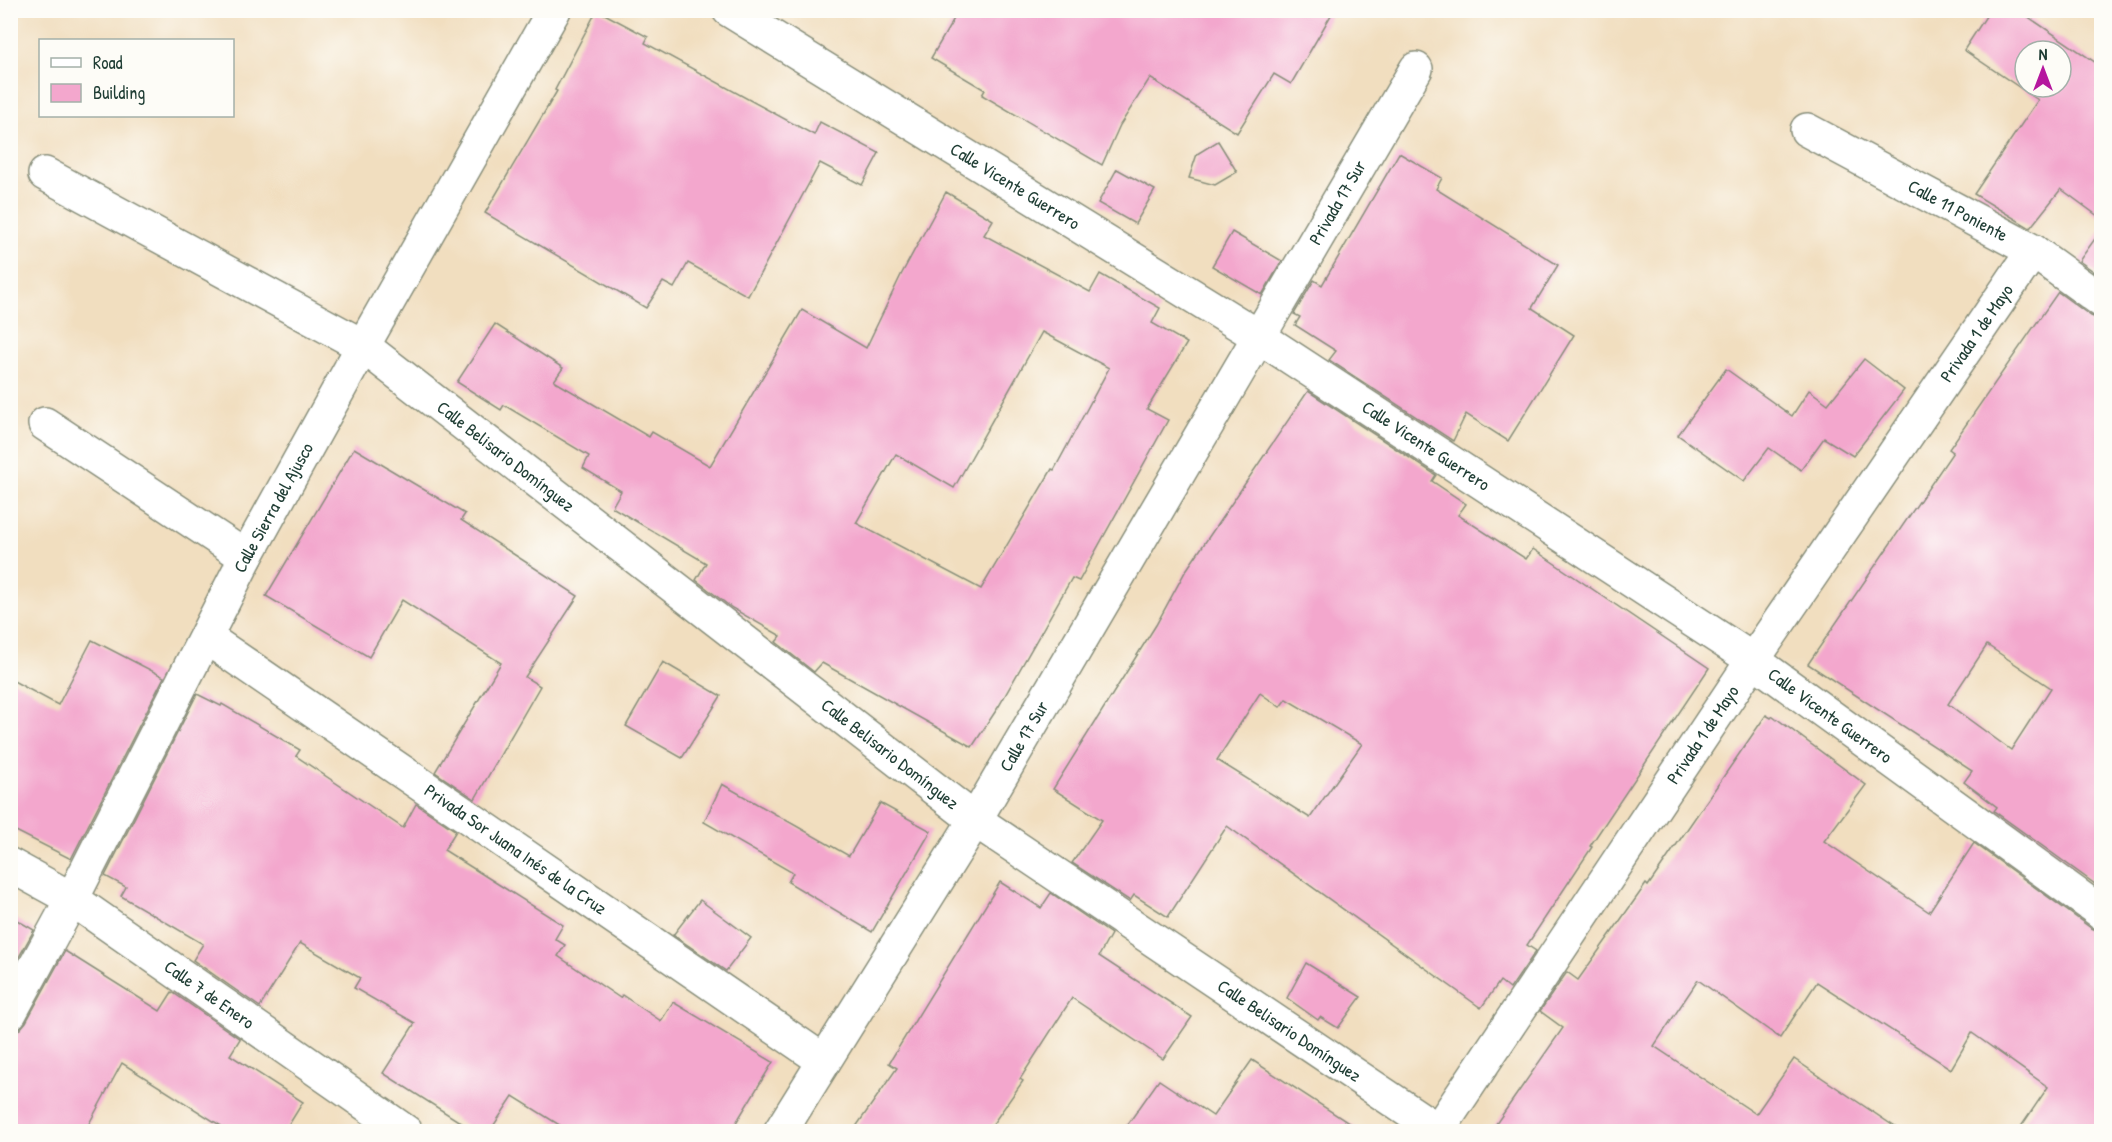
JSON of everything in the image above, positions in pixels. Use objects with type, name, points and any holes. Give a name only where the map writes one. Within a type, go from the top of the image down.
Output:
[{"type":"street","name":"Calle Sierra del Ajusco","points":[[10,1012],[72,899],[207,638],[246,557],[554,10]]},
{"type":"street","name":"Calle Vicente Guerrero","points":[[729,10],[1257,336],[1753,660],[2102,913]]},
{"type":"street","name":"Privada 17 Sur","points":[[1257,336],[1416,69]]},
{"type":"street","name":"Calle 11 Poniente","points":[[1807,130],[2033,251],[2102,301]]},
{"type":"street","name":"Calle Belisario Domínguez","points":[[45,174],[363,346],[975,820],[1439,1131]]},
{"type":"street","name":"Privada 1 de Mayo","points":[[1439,1131],[1753,660],[2033,251]]},
{"type":"street","name":"Calle 17 Sur","points":[[780,1131],[975,820],[1257,336]]},
{"type":"street","points":[[45,424],[246,557]]},
{"type":"street","name":"Privada Sor Juana Inés de la Cruz","points":[[207,638],[824,1061]]},
{"type":"street","name":"Calle 7 de Enero","points":[[10,865],[72,899],[406,1131]]},
{"type":"building","points":[[597,10],[648,37],[645,43],[814,135],[820,122],[879,153],[862,185],[820,163],[748,296],[688,263],[674,288],[663,282],[646,308],[485,213],[557,91],[555,90]]},
{"type":"building","points":[[959,10],[1334,10],[1291,84],[1274,74],[1237,133],[1150,78],[1120,125],[1102,165],[982,95],[985,90],[931,58]]},
{"type":"building","points":[[1990,10],[2018,10],[2061,39],[2013,39],[2013,83],[1964,50]]},
{"type":"building","points":[[2073,47],[2102,67],[2102,219],[2061,189],[2030,228],[1974,194],[2038,100],[2073,99]]},
{"type":"building","points":[[1218,141],[1237,172],[1215,185],[1189,178],[1197,154]]},
{"type":"building","points":[[1399,153],[1442,178],[1436,189],[1558,265],[1532,308],[1574,335],[1508,441],[1466,414],[1453,441],[1329,360],[1336,351],[1295,325],[1300,317],[1294,314],[1314,280],[1322,285]]},
{"type":"building","points":[[1117,169],[1155,190],[1135,224],[1098,203]]},
{"type":"building","points":[[946,192],[993,220],[984,235],[1090,292],[1100,274],[1160,308],[1152,323],[1187,343],[1147,409],[1168,420],[1079,581],[1072,578],[999,706],[972,747],[822,663],[814,672],[776,642],[781,636],[732,608],[696,580],[706,563],[612,507],[621,491],[583,468],[589,456],[504,405],[501,410],[457,382],[495,324],[563,368],[554,381],[649,437],[652,432],[710,466],[802,310],[866,348],[901,275]],"holes":[[[1042,332],[1109,368],[1054,470],[1052,469],[981,589],[856,523],[896,454],[954,488]]]},
{"type":"building","points":[[2102,229],[2102,277],[2079,261]]},
{"type":"building","points":[[1232,232],[1282,261],[1262,295],[1212,266]]},
{"type":"building","points":[[2058,292],[2091,316],[2102,320],[2102,889],[1994,811],[1997,807],[1964,782],[1972,771],[1808,664],[1953,452],[1949,449]],"holes":[[[1987,645],[2051,688],[2011,750],[1948,704]]]},
{"type":"building","points":[[1864,359],[1904,390],[1853,456],[1824,438],[1801,470],[1769,448],[1744,481],[1678,435],[1726,369],[1792,416],[1809,390],[1828,404]]},
{"type":"building","points":[[1308,391],[1436,475],[1432,481],[1466,504],[1458,515],[1526,559],[1533,549],[1709,668],[1527,945],[1536,951],[1510,989],[1500,981],[1481,1008],[1227,826],[1168,917],[1134,895],[1130,901],[1072,863],[1102,820],[1053,789],[1156,625],[1185,572]],"holes":[[[1260,693],[1280,707],[1286,699],[1362,744],[1310,818],[1217,760]]]},
{"type":"building","points":[[354,448],[465,514],[461,520],[578,596],[525,677],[540,686],[475,799],[435,772],[501,663],[402,600],[369,657],[266,596]]},
{"type":"building","points":[[92,640],[164,677],[71,859],[10,828],[10,679],[58,705]]},
{"type":"building","points":[[663,662],[721,696],[682,758],[626,726]]},
{"type":"building","points":[[197,694],[221,706],[222,704],[300,750],[296,756],[403,828],[416,804],[456,831],[444,850],[563,925],[555,939],[565,945],[558,956],[620,998],[622,995],[661,1021],[673,1002],[773,1062],[731,1131],[569,1131],[513,1096],[490,1131],[474,1131],[383,1073],[415,1023],[354,988],[360,978],[300,943],[260,1007],[193,960],[203,944],[121,896],[126,887],[105,876]]},
{"type":"building","points":[[1766,715],[1771,718],[1773,716],[1866,785],[1824,841],[1929,912],[1974,843],[2091,928],[2102,932],[2102,1114],[2089,1131],[2018,1131],[2048,1087],[1972,1033],[1951,1069],[1817,982],[1780,1038],[1698,980],[1654,1046],[1756,1114],[1794,1059],[1901,1131],[1491,1131],[1563,1028],[1540,1011],[1567,972],[1578,980],[1646,884],[1648,886]]},
{"type":"building","points":[[722,784],[849,856],[880,803],[931,831],[872,932],[788,882],[793,873],[704,822]]},
{"type":"building","points":[[1000,882],[1041,908],[1051,893],[1111,934],[1099,956],[1192,1017],[1163,1059],[1072,998],[1020,1079],[1023,1081],[988,1131],[853,1131],[897,1068],[889,1063]]},
{"type":"building","points":[[700,900],[751,938],[726,971],[673,935]]},
{"type":"building","points":[[10,916],[34,930],[10,973]]},
{"type":"building","points":[[65,951],[160,1011],[172,992],[240,1039],[230,1055],[303,1102],[285,1131],[229,1131],[122,1063],[85,1131],[10,1131],[10,1032],[20,1029],[26,1022]]},
{"type":"building","points":[[1306,963],[1361,997],[1338,1028],[1320,1017],[1318,1020],[1287,998]]},
{"type":"building","points":[[1252,1060],[1361,1131],[1123,1131],[1159,1080],[1213,1116]]}]
